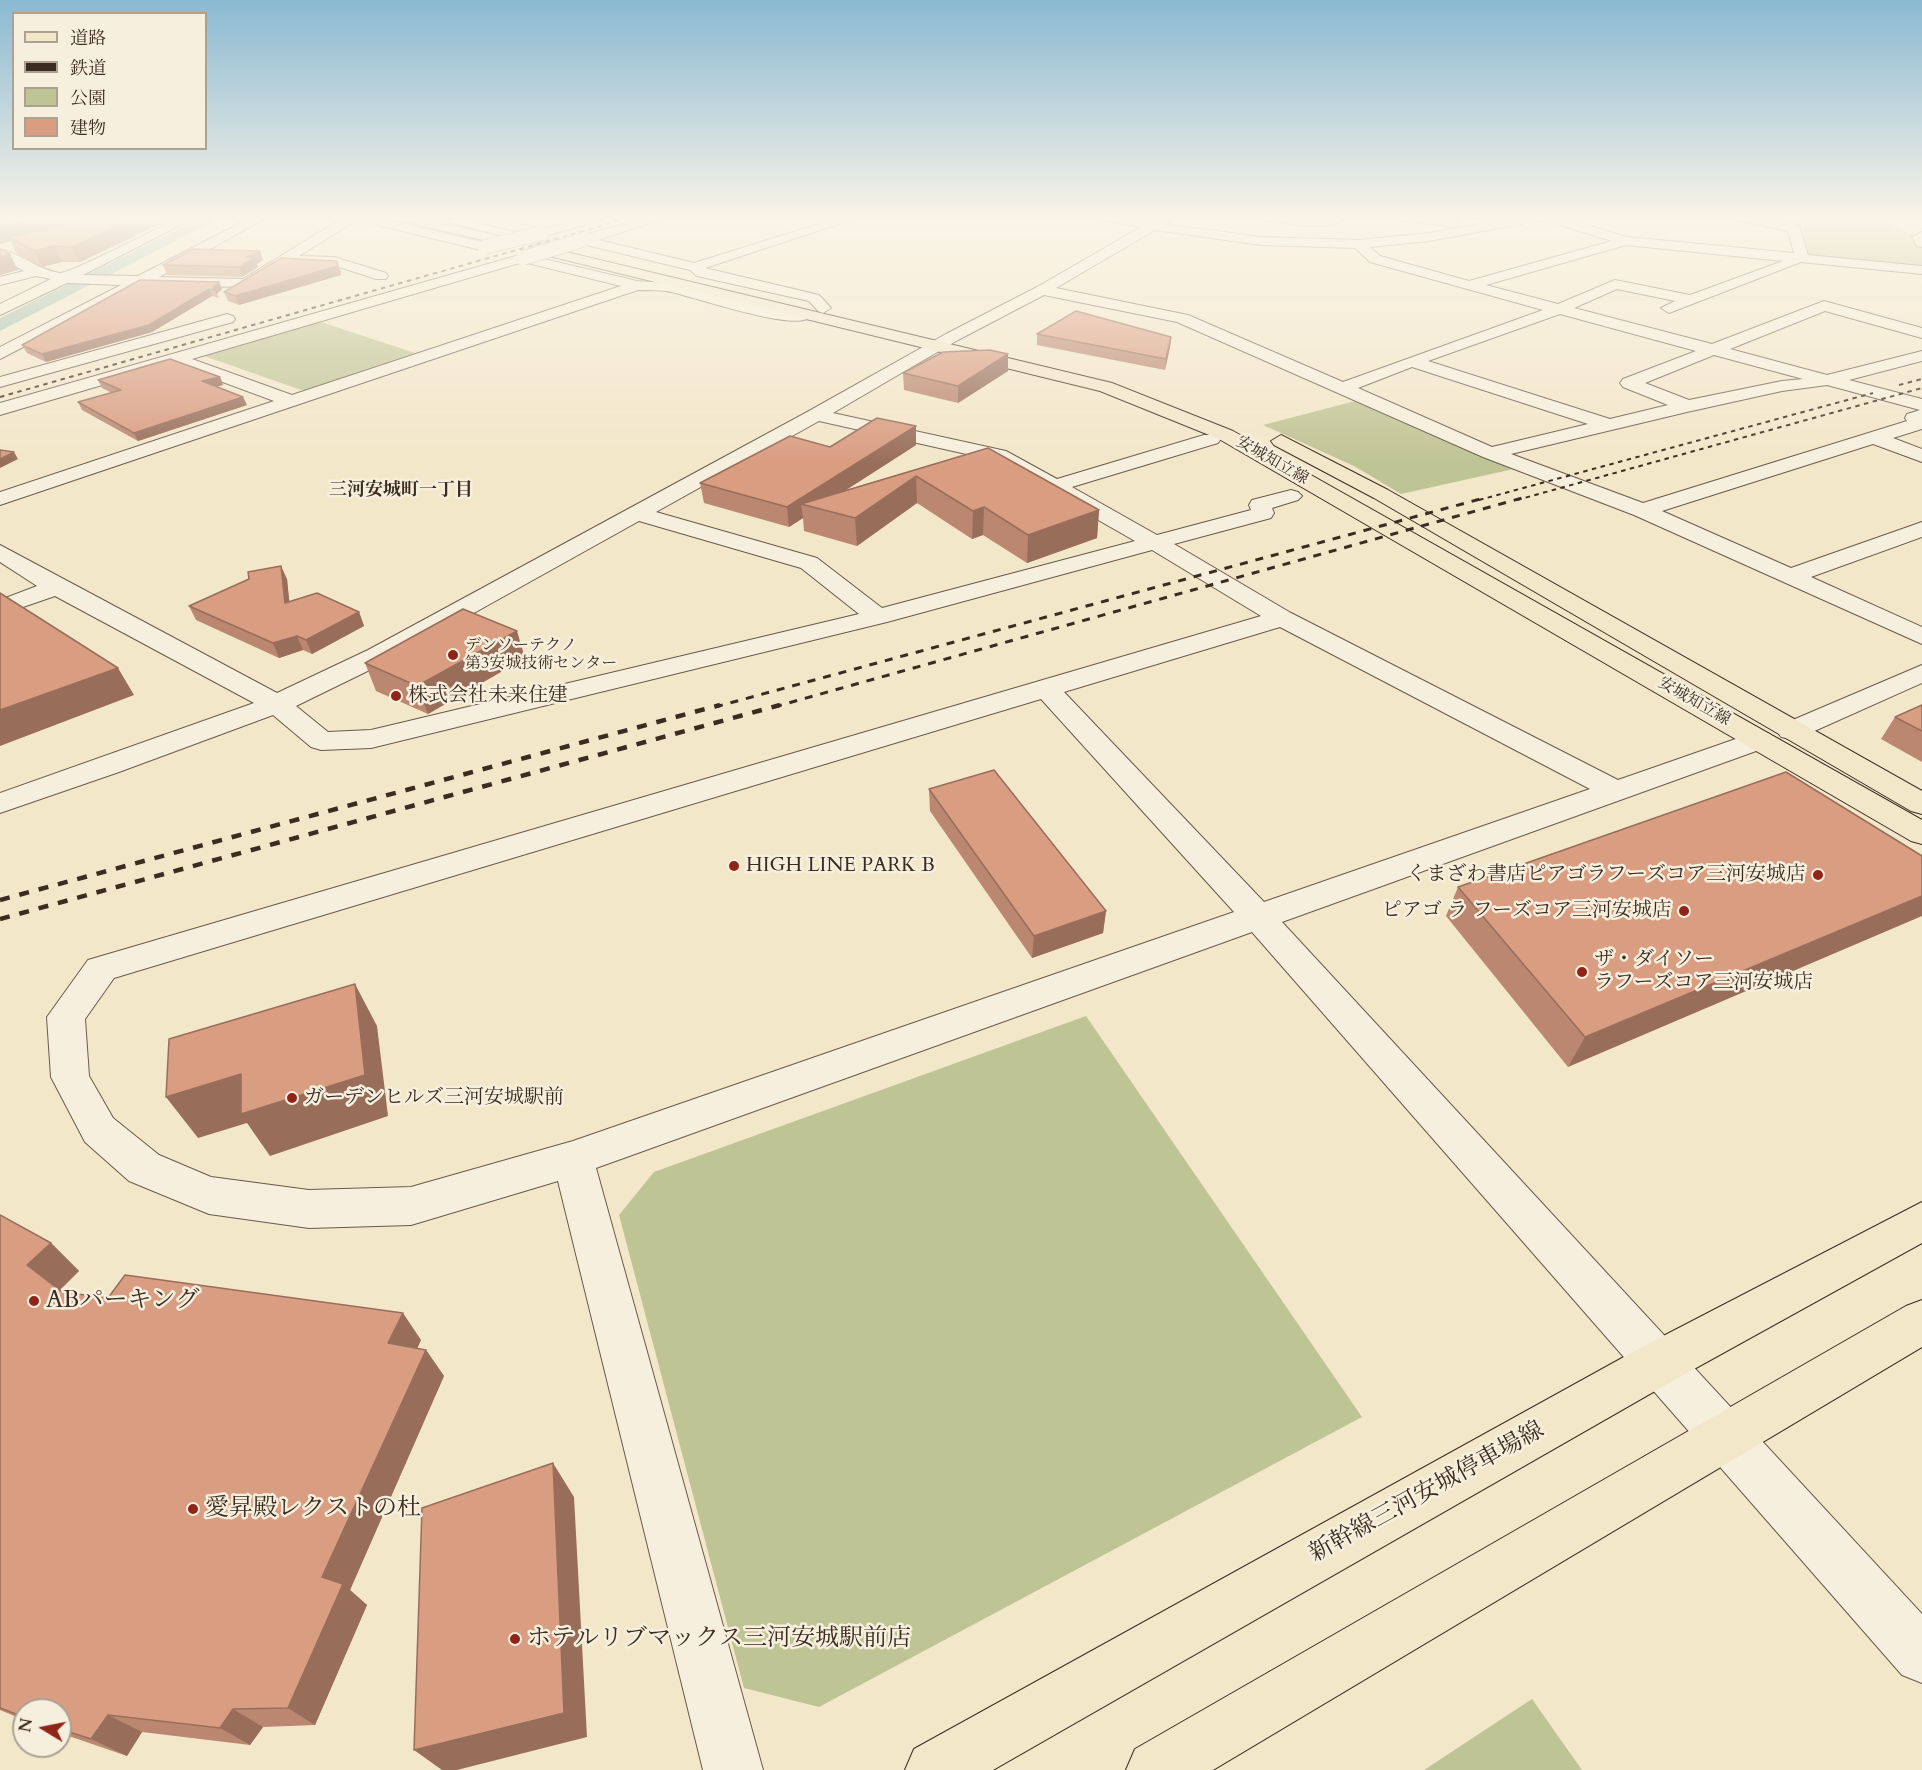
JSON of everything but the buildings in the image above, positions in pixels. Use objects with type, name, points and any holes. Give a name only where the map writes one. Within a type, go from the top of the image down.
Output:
[{"type":"main road","name":"安城知立線","points":[[762,299],[944,341],[1124,376],[1256,428],[1381,494],[1922,804]]},
{"type":"main road","name":"安城知立線","points":[[944,341],[1106,387],[1226,435],[1922,834]]},
{"type":"main road","name":"新幹線三河安城停車場線","points":[[935,1770],[1659,1363],[1922,1221]]},
{"type":"main road","points":[[1156,1770],[1922,1322]]},
{"type":"street","points":[[4,307],[23,299]]},
{"type":"street","points":[[0,354],[105,299]]},
{"type":"street","points":[[0,382],[246,314],[218,301],[221,299]]},
{"type":"street","points":[[0,409],[382,299]]},
{"type":"street","points":[[0,499],[597,299]]},
{"type":"street","points":[[711,299],[774,315],[814,312],[814,299]]},
{"type":"street","points":[[0,803],[109,766],[277,704],[377,656],[816,415],[944,341],[1025,299]]},
{"type":"street","points":[[1085,299],[1182,318],[1490,453],[1642,510],[1922,636]]},
{"type":"street","points":[[1512,299],[1830,379],[1921,417]]},
{"type":"street","points":[[1343,388],[1411,361],[1555,311],[1583,299]]},
{"type":"street","points":[[1619,327],[1689,299]]},
{"type":"street","points":[[1687,406],[1629,383],[1824,306],[1922,333]]},
{"type":"street","points":[[1490,453],[1687,406],[1830,379],[1922,356]]},
{"type":"street","points":[[174,358],[292,401]]},
{"type":"street","points":[[1411,361],[1608,424]]},
{"type":"street","points":[[816,415],[999,454],[1282,618],[1614,790]]},
{"type":"street","points":[[1642,510],[1876,438],[1921,417]]},
{"type":"street","points":[[1876,438],[1922,456]]},
{"type":"street","points":[[1055,486],[1211,439]]},
{"type":"street","points":[[0,552],[56,587],[277,704],[321,741],[371,739],[878,617],[1263,513],[1260,505],[1291,496]]},
{"type":"street","points":[[636,513],[809,562],[878,617]]},
{"type":"street","points":[[1792,576],[1922,529]]},
{"type":"street","points":[[0,608],[56,587]]},
{"type":"street","points":[[1282,618],[101,969],[66,1017],[70,1077],[99,1130],[144,1168],[209,1195],[309,1209],[411,1206],[573,1159],[1760,740]]},
{"type":"street","points":[[1791,730],[1922,673]]},
{"type":"street","points":[[1047,689],[1257,916],[1922,1655]]},
{"type":"street","points":[[573,1159],[733,1770]]},
{"type":"green space","points":[[318,321],[415,353],[304,391],[204,356]]},
{"type":"green space","points":[[1359,400],[1518,468],[1401,494],[1354,466],[1263,425]]},
{"type":"green space","points":[[1086,1016],[1362,1417],[819,1707],[744,1688],[619,1215],[654,1172]]},
{"type":"green space","points":[[1532,1699],[1582,1770],[1424,1770]]},
{"type":"waterway","points":[[0,325],[53,299]]},
{"type":"railway","points":[[0,397],[346,299]]},
{"type":"railway","points":[[1899,385],[1922,379]]},
{"type":"railway","points":[[1517,500],[1922,388]]},
{"type":"railway","points":[[1479,500],[1873,393]]},
{"type":"railway","points":[[715,707],[1484,498]]},
{"type":"railway","points":[[774,707],[1522,498]]},
{"type":"railway","points":[[0,900],[720,705]]},
{"type":"railway","points":[[0,919],[780,705]]},
{"type":"place","name":"デンソーテクノ 第3安城技術センター","points":[[453,655]]},
{"type":"place","name":"株式会社未来住建","points":[[396,696]]},
{"type":"place","name":"HIGH LINE PARK B","points":[[734,866]]},
{"type":"place","name":"くまざわ書店ピアゴラフーズコア三河安城店","points":[[1818,875]]},
{"type":"place","name":"ピアゴ ラ フーズコア三河安城店","points":[[1684,911]]},
{"type":"place","name":"ザ・ダイソー ラフーズコア三河安城店","points":[[1582,972]]},
{"type":"place","name":"ガーデンヒルズ三河安城駅前","points":[[292,1098]]},
{"type":"place","name":"ABパーキング","points":[[34,1301]]},
{"type":"place","name":"愛昇殿レクストの杜","points":[[193,1509]]},
{"type":"place","name":"ホテルリブマックス三河安城駅前店","points":[[515,1639]]},
{"type":"district","name":"三河安城町一丁目","points":[[401,491]]}]
